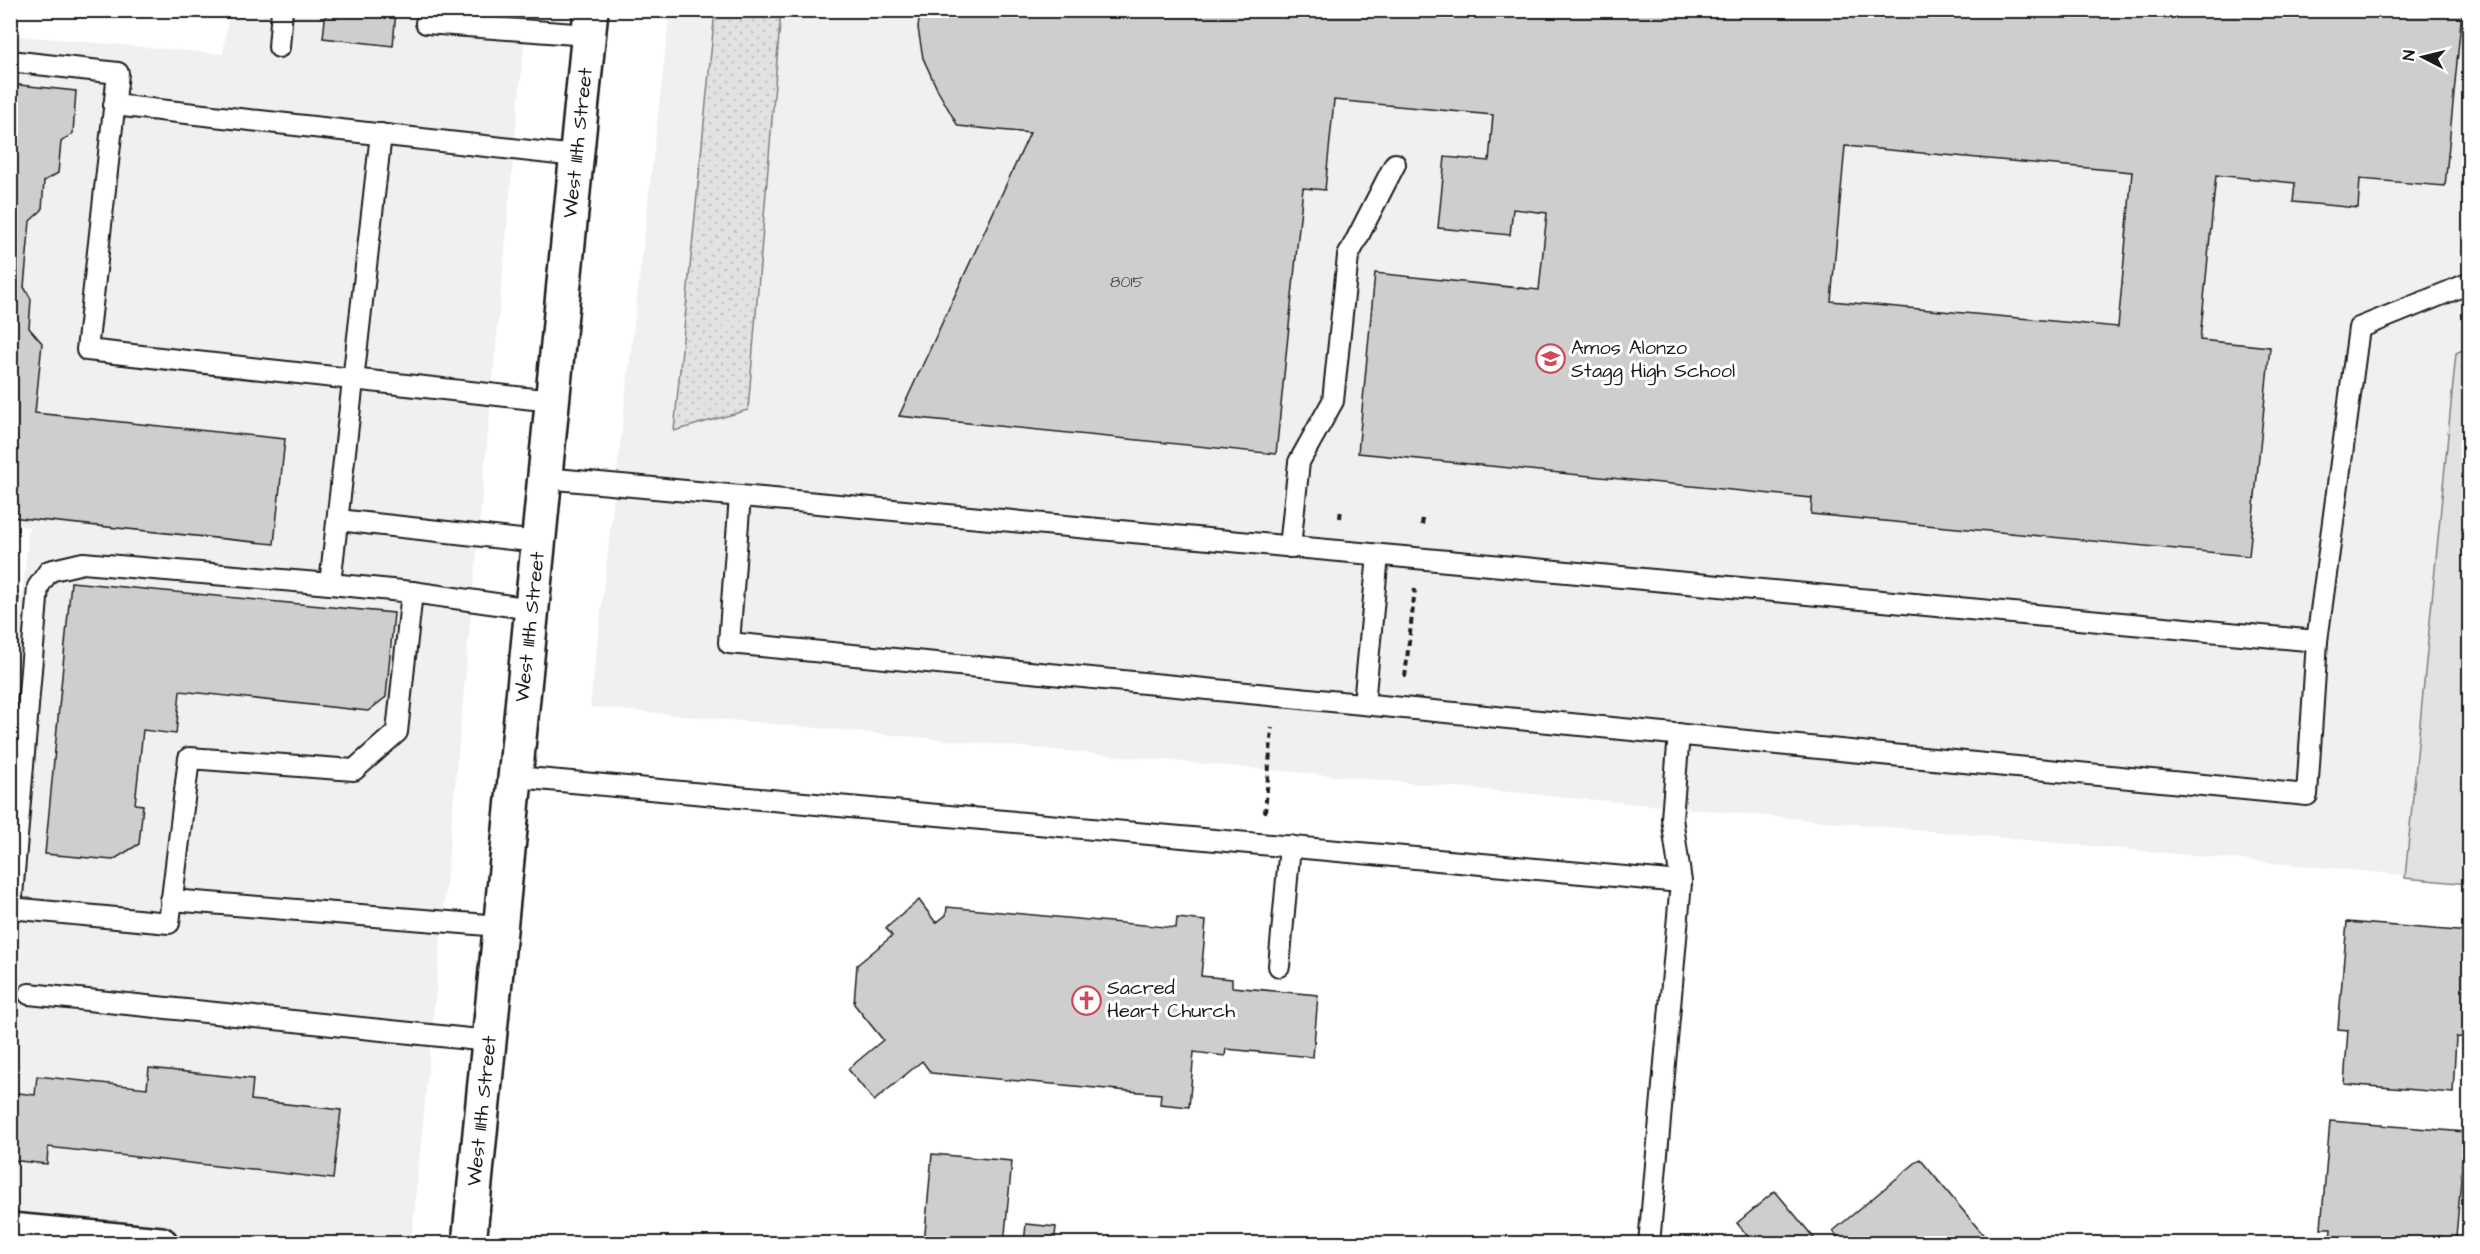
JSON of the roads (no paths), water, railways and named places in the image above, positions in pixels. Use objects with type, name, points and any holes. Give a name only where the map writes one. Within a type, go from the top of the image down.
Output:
[{"type":"main road","name":"West 111th Street","points":[[469,1244],[590,23]]},
{"type":"main road","points":[[10,1230],[160,1244]]},
{"type":"lane","points":[[279,47],[282,10]]},
{"type":"lane","points":[[426,23],[590,23]]},
{"type":"lane","points":[[10,61],[118,73],[87,350],[552,401]]},
{"type":"lane","points":[[114,105],[576,156]]},
{"type":"lane","points":[[330,584],[381,134]]},
{"type":"lane","points":[[1290,547],[1299,462],[1333,401],[1348,256],[1395,164]]},
{"type":"lane","points":[[740,496],[729,643],[2307,795],[2317,641],[2359,328],[2469,283]]},
{"type":"lane","points":[[545,478],[2317,641]]},
{"type":"lane","points":[[338,520],[538,542]]},
{"type":"lane","points":[[1364,704],[1378,555]]},
{"type":"lane","points":[[412,592],[398,732],[354,770],[189,758],[169,923],[11,908],[38,586],[49,571],[83,563],[412,592],[532,609]]},
{"type":"lane","points":[[1649,1244],[1681,882],[1672,818],[1679,734]]},
{"type":"lane","points":[[516,777],[1681,882]]},
{"type":"lane","points":[[1279,966],[1290,846]]},
{"type":"lane","points":[[171,900],[500,926]]},
{"type":"lane","points":[[29,994],[489,1041]]},
{"type":"place","name":"Amos Alonzo Stagg High School","points":[[1550,359]]},
{"type":"place","name":"Sacred Heart Church","points":[[1086,1000]]}]
